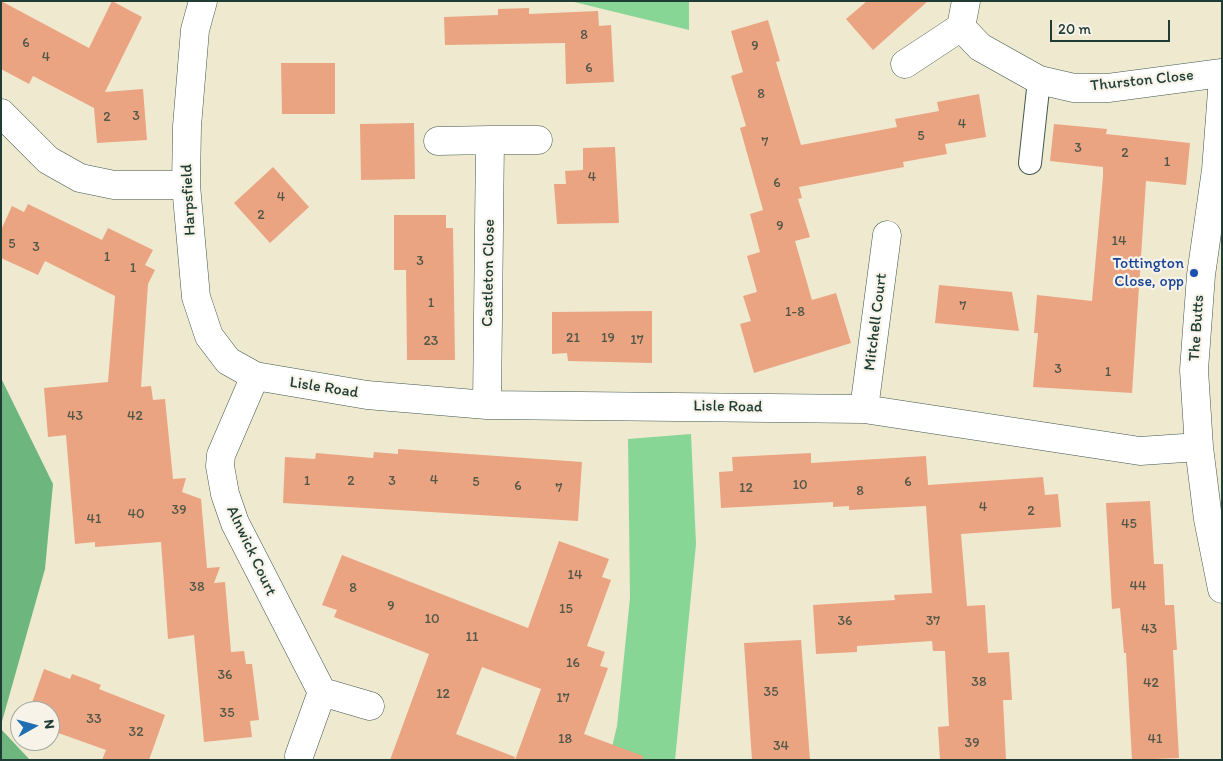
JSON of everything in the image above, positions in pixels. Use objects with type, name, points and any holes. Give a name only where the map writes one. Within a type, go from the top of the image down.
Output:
[{"type":"street","name":"Harpsfield","points":[[203,1],[195,30],[186,185],[196,297],[209,336],[228,360],[255,376]]},
{"type":"street","name":"Thurston Close","points":[[905,64],[963,14],[980,47],[1039,80],[1074,88],[1108,88],[1222,73]]},
{"type":"street","name":"The Butts","points":[[1222,91],[1211,275],[1194,370],[1199,446],[1208,519],[1222,589]]},
{"type":"street","points":[[1,113],[48,160],[80,178],[114,185],[186,185]]},
{"type":"street","name":"Castleton Close","points":[[487,405],[490,140]]},
{"type":"street","points":[[438,141],[538,140]]},
{"type":"street","name":"Mitchell Court","points":[[864,410],[887,235]]},
{"type":"street","name":"Lisle Road","points":[[255,376],[366,395],[487,405],[864,410],[1140,451],[1199,446]]},
{"type":"street","name":"Alnwick Court","points":[[255,376],[221,455],[220,466],[225,494],[235,523],[322,692]]},
{"type":"street","points":[[299,756],[322,692],[370,706]]},
{"type":"lane","points":[[1030,163],[1039,80]]},
{"type":"green space","points":[[570,1],[689,1],[689,30]]},
{"type":"green space","points":[[1,378],[53,484],[45,569],[1,725]]},
{"type":"green space","points":[[691,434],[696,544],[675,760],[609,760],[617,726],[630,598],[628,439]]},
{"type":"green space","points":[[1,729],[10,739],[10,751],[22,751],[30,760],[1,760]]},
{"type":"building","points":[[1,1],[89,48],[112,1],[142,17],[105,92],[143,89],[147,140],[97,143],[94,108],[33,76],[29,84],[1,69]]},
{"type":"building","points":[[867,1],[928,1],[873,50],[846,19]]},
{"type":"building","points":[[529,8],[529,14],[598,11],[599,26],[611,25],[614,82],[566,84],[565,43],[445,45],[444,17],[498,15],[498,9]]},
{"type":"building","points":[[768,20],[780,61],[776,62],[801,145],[897,127],[895,119],[939,111],[937,102],[979,94],[986,137],[945,144],[947,154],[903,162],[904,167],[799,187],[802,198],[798,199],[810,237],[795,241],[812,300],[836,293],[851,343],[754,373],[740,324],[751,321],[743,296],[757,292],[747,256],[760,252],[750,214],[763,210],[740,128],[746,126],[731,76],[743,72],[731,31]]},
{"type":"building","points":[[281,63],[335,63],[335,114],[282,114]]},
{"type":"building","points":[[414,123],[415,179],[361,180],[360,124]]},
{"type":"building","points":[[1054,124],[1107,129],[1106,134],[1190,143],[1186,185],[1146,181],[1132,393],[1033,387],[1038,333],[1034,333],[1037,295],[1092,301],[1103,176],[1103,167],[1050,161]]},
{"type":"building","points":[[615,147],[619,223],[557,224],[554,184],[566,184],[565,171],[583,170],[583,148]]},
{"type":"building","points":[[273,167],[309,207],[270,243],[234,203]]},
{"type":"building","points":[[28,204],[102,240],[108,228],[153,250],[145,265],[155,270],[148,284],[141,387],[151,386],[153,400],[165,399],[173,479],[186,478],[182,492],[201,499],[207,568],[220,567],[214,583],[225,582],[231,652],[244,651],[246,664],[252,664],[259,720],[250,721],[252,737],[204,742],[194,635],[168,639],[161,542],[95,547],[95,542],[75,544],[66,435],[48,437],[44,388],[108,382],[115,296],[45,261],[38,275],[1,258],[1,230],[12,206],[24,212]]},
{"type":"building","points":[[394,215],[446,215],[446,228],[453,228],[455,360],[407,360],[406,270],[394,270]]},
{"type":"building","points":[[939,285],[1012,292],[1019,331],[935,323]]},
{"type":"building","points":[[652,311],[652,363],[568,361],[567,353],[552,354],[552,312]]},
{"type":"building","points":[[398,449],[582,462],[578,521],[283,503],[285,457],[315,459],[316,453],[373,458],[374,452],[398,454]]},
{"type":"building","points":[[811,453],[811,463],[926,456],[928,485],[1043,477],[1045,495],[1058,494],[1061,527],[961,534],[967,606],[985,605],[988,653],[1009,652],[1012,700],[1003,700],[1006,760],[940,760],[938,727],[949,726],[945,651],[933,651],[932,641],[857,646],[857,652],[816,654],[813,605],[895,600],[894,595],[932,593],[926,506],[849,510],[849,506],[833,507],[833,502],[721,508],[719,472],[733,471],[732,457]]},
{"type":"building","points":[[1150,501],[1154,564],[1163,564],[1165,605],[1174,605],[1177,650],[1173,650],[1179,758],[1132,760],[1126,653],[1124,653],[1120,608],[1112,609],[1106,503]]},
{"type":"building","points":[[559,541],[609,559],[602,577],[611,580],[587,646],[605,652],[600,666],[608,668],[584,734],[643,756],[643,760],[515,760],[541,689],[482,667],[456,734],[515,757],[514,760],[390,760],[429,654],[334,617],[337,610],[322,605],[342,555],[528,628]]},
{"type":"building","points":[[801,640],[810,760],[752,760],[744,643]]},
{"type":"building","points":[[44,669],[70,679],[72,674],[86,679],[101,685],[99,689],[165,715],[149,760],[102,760],[106,750],[60,734],[60,701],[33,701]]},
{"type":"place","name":"Tottington Close, opp","points":[[1194,273]]}]
